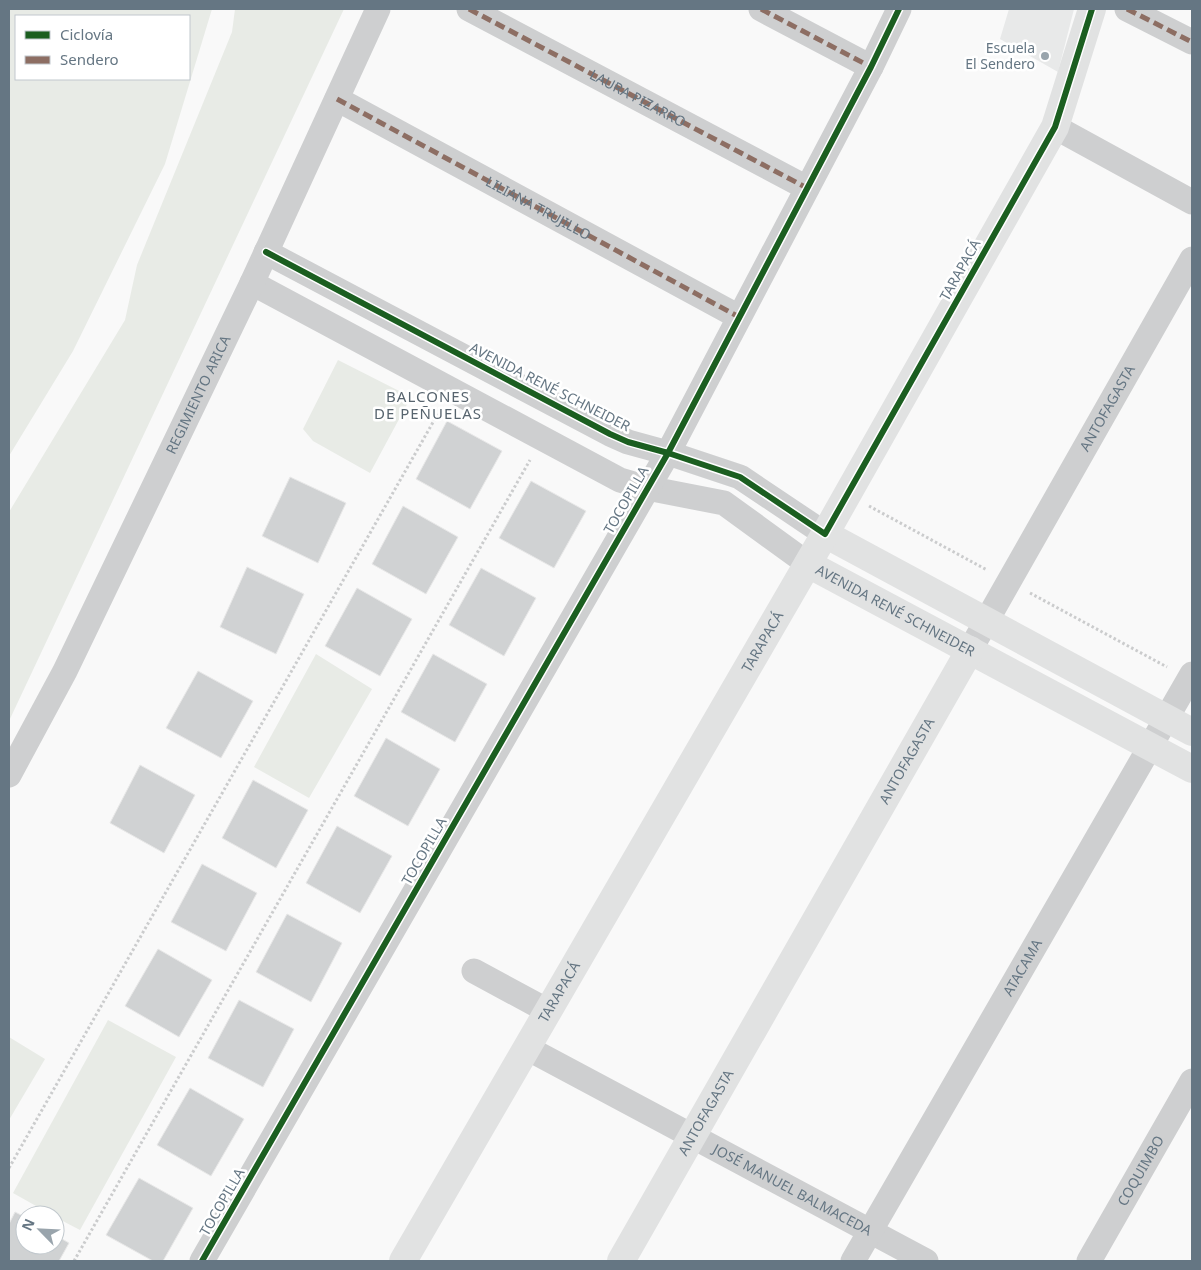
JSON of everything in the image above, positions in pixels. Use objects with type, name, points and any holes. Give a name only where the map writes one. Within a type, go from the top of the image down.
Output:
[{"type":"main road","name":"TARAPACÁ","points":[[403,1261],[808,564],[1055,127],[1092,9]]},
{"type":"main road","name":"AVENIDA RENÉ SCHNEIDER","points":[[825,534],[1192,732]]},
{"type":"main road","name":"AVENIDA RENÉ SCHNEIDER","points":[[808,564],[1192,769]]},
{"type":"main road","name":"ANTOFAGASTA","points":[[621,1261],[970,650]]},
{"type":"street","name":"REGIMIENTO ARICA","points":[[9,775],[65,671],[252,284],[378,9]]},
{"type":"street","name":"LAURA PIZARRO","points":[[469,9],[807,188]]},
{"type":"street","points":[[761,9],[871,67]]},
{"type":"street","name":"TOCOPILLA","points":[[202,1261],[668,452],[871,67],[899,9]]},
{"type":"street","points":[[1127,9],[1192,42]]},
{"type":"street","name":"LILIANA TRUJILLO","points":[[337,99],[739,316]]},
{"type":"street","points":[[1055,127],[1192,202]]},
{"type":"street","name":"AVENIDA RENÉ SCHNEIDER","points":[[266,252],[610,434],[628,442],[668,452],[740,477],[825,534]]},
{"type":"street","name":"ANTOFAGASTA","points":[[970,650],[1192,259]]},
{"type":"street","name":"AVENIDA RENÉ SCHNEIDER","points":[[252,284],[620,480],[647,488],[724,503],[808,564]]},
{"type":"street","name":"ATACAMA","points":[[853,1261],[1192,674]]},
{"type":"street","points":[[474,971],[548,1011]]},
{"type":"street","name":"JOSÉ MANUEL BALMACEDA","points":[[527,1048],[926,1261]]},
{"type":"street","name":"COQUIMBO","points":[[1089,1261],[1192,1081]]},
{"type":"path","points":[[9,1168],[451,390]]},
{"type":"path","points":[[74,1261],[542,439]]},
{"type":"shaded area","points":[[9,9],[212,9],[165,164],[73,351],[9,456]]},
{"type":"shaded area","points":[[235,9],[344,9],[9,721],[9,512],[125,320],[137,265],[232,32]]},
{"type":"shaded area","name":"Escuela El Sendero","points":[[1009,9],[1074,9],[1058,72],[1000,39]]},
{"type":"shaded area","points":[[338,360],[411,397],[370,473],[313,441],[303,429]]},
{"type":"shaded area","points":[[316,654],[372,689],[309,798],[254,767]]},
{"type":"shaded area","points":[[108,1020],[176,1057],[80,1230],[65,1222],[65,1205],[34,1205],[13,1193]]},
{"type":"shaded area","points":[[9,1037],[45,1059],[9,1120]]},
{"type":"building","points":[[447,421],[502,451],[470,509],[416,479]]},
{"type":"building","points":[[290,477],[346,503],[318,563],[262,536]]},
{"type":"building","points":[[531,481],[586,511],[554,568],[499,538]]},
{"type":"building","points":[[403,506],[458,537],[426,594],[372,564]]},
{"type":"building","points":[[247,567],[304,594],[276,654],[220,627]]},
{"type":"building","points":[[481,568],[536,598],[504,656],[449,625]]},
{"type":"building","points":[[357,588],[412,619],[380,676],[325,646]]},
{"type":"building","points":[[433,654],[487,684],[455,742],[401,712]]},
{"type":"building","points":[[198,671],[253,701],[221,758],[166,728]]},
{"type":"building","points":[[386,738],[440,769],[408,826],[354,796]]},
{"type":"building","points":[[140,765],[195,795],[164,853],[110,823]]},
{"type":"building","points":[[253,780],[308,810],[276,868],[222,838]]},
{"type":"building","points":[[337,826],[392,856],[360,913],[306,883]]},
{"type":"building","points":[[202,864],[257,893],[226,951],[171,922]]},
{"type":"building","points":[[287,914],[342,943],[311,1002],[256,972]]},
{"type":"building","points":[[158,949],[212,980],[179,1037],[125,1006]]},
{"type":"building","points":[[239,1000],[294,1029],[263,1087],[208,1058]]},
{"type":"building","points":[[190,1088],[244,1119],[211,1176],[157,1145]]},
{"type":"building","points":[[139,1178],[193,1208],[163,1261],[153,1261],[106,1235]]},
{"type":"building","points":[[15,1212],[15,1255],[62,1255],[59,1261],[9,1261],[9,1224]]},
{"type":"building","points":[[65,1241],[69,1243],[65,1250]]},
{"type":"marked path","points":[[469,9],[807,188]]},
{"type":"marked path","points":[[761,9],[871,67]]},
{"type":"marked path","points":[[1127,9],[1192,42]]},
{"type":"marked path","points":[[337,99],[739,317]]},
{"type":"cycle path","points":[[202,1261],[668,453],[871,67],[899,9]]},
{"type":"cycle path","points":[[266,252],[610,434],[628,442],[740,477],[825,534],[1055,127],[1092,9]]},
{"type":"place","name":"Escuela El Sendero","points":[[1045,56]]},
{"type":"district","name":"BALCONES DE PEÑUELAS","points":[[428,406]]}]
